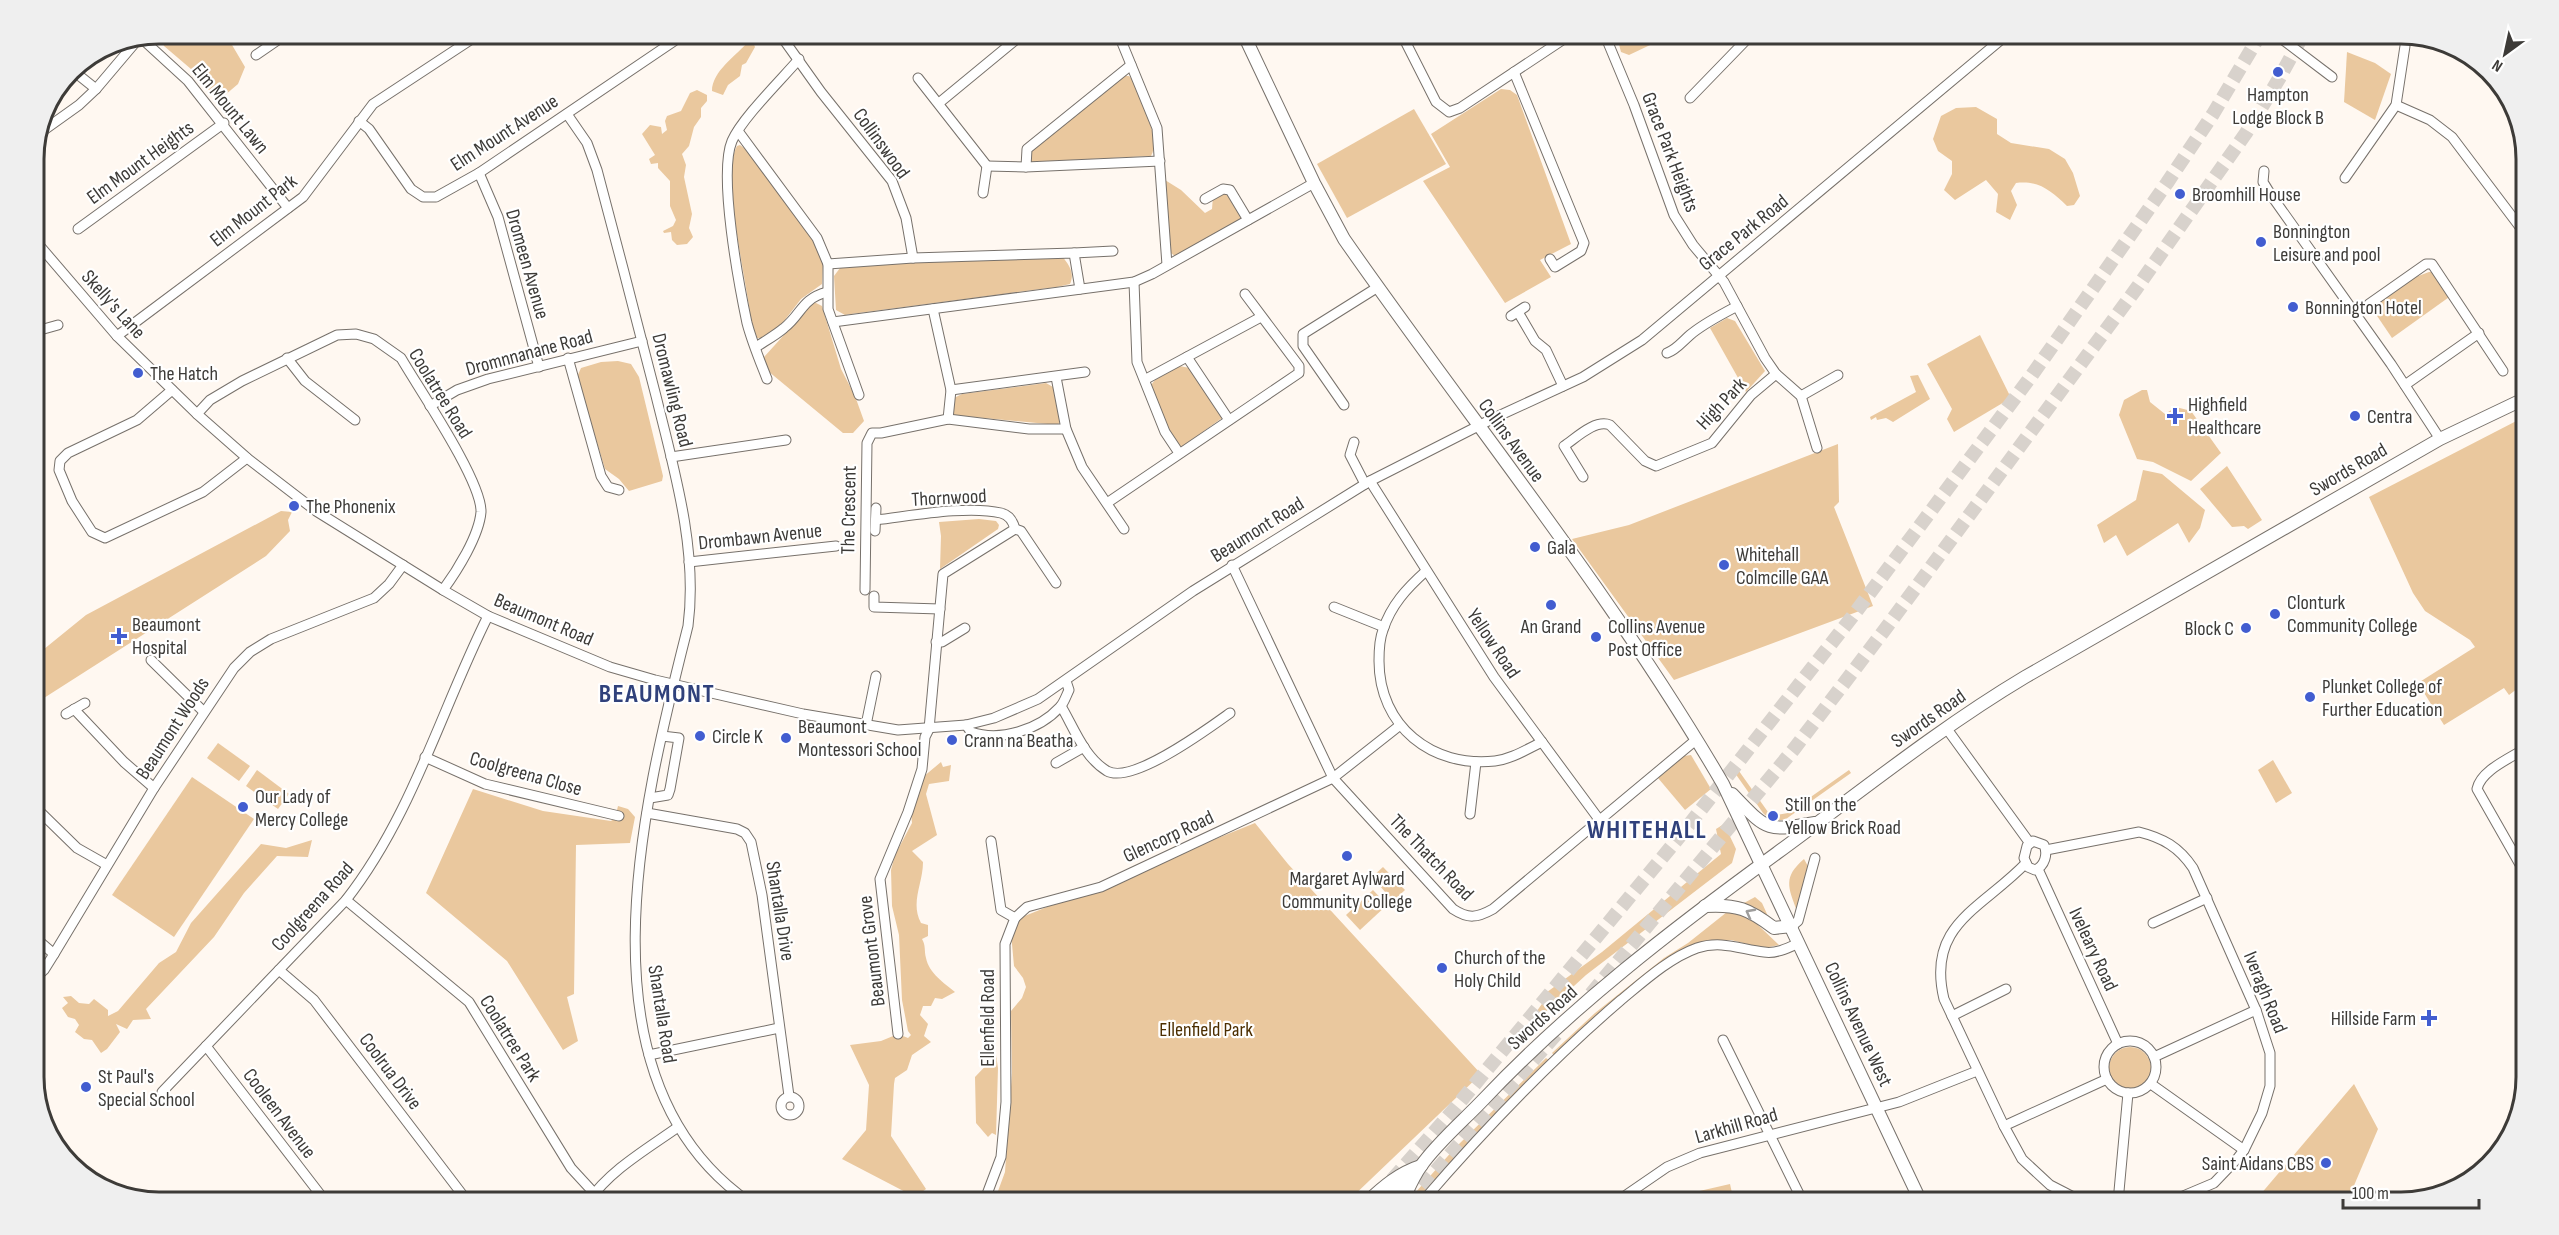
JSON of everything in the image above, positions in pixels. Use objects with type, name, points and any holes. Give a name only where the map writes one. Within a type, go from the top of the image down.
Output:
[{"type":"main road","name":"Collins Avenue","points":[[1248,44],[1314,183],[1344,239],[1626,631],[1697,739],[1723,784],[1762,863]]},
{"type":"main road","name":"Swords Road","points":[[1407,1192],[1421,1166],[1503,1079],[1614,979],[1762,863],[1947,729],[2025,677],[2440,439],[2515,403]]},
{"type":"main road","points":[[1723,784],[1755,818],[1770,828],[1779,829],[1817,823]]},
{"type":"main road","name":"Collins Avenue West","points":[[1762,863],[1916,1192]]},
{"type":"main road","points":[[1706,906],[1738,907],[1774,928],[1792,926]]},
{"type":"main road","name":"Swords Road","points":[[1378,1192],[1407,1170],[1421,1166]]},
{"type":"main road","points":[[1396,1192],[1421,1166]]},
{"type":"street","name":"Elm Mount Lawn","points":[[148,44],[188,81],[224,123],[288,208]]},
{"type":"street","points":[[256,55],[272,44]]},
{"type":"street","name":"Elm Mount Park","points":[[117,336],[303,197],[373,104],[464,44]]},
{"type":"street","name":"Elm Mount Avenue","points":[[359,121],[369,129],[411,189],[423,197],[436,197],[479,173],[670,44]]},
{"type":"street","name":"Collinswood","points":[[787,44],[821,92],[892,180],[906,218],[914,258]]},
{"type":"street","points":[[939,103],[1011,44]]},
{"type":"street","points":[[1122,44],[1157,128],[1167,265]]},
{"type":"street","points":[[1407,44],[1436,102],[1449,112],[1455,111],[1557,44]]},
{"type":"street","name":"Grace Park Heights","points":[[1609,44],[1634,105],[1674,215],[1693,245],[1720,275]]},
{"type":"street","points":[[1690,98],[1742,44]]},
{"type":"street","name":"Grace Park Road","points":[[1478,425],[1602,366],[1642,340],[1996,44]]},
{"type":"street","points":[[2288,44],[2332,77]]},
{"type":"street","points":[[2345,178],[2396,105],[2405,46]]},
{"type":"street","points":[[48,127],[79,105],[96,89],[132,47]]},
{"type":"street","points":[[766,379],[748,324],[726,187],[728,157],[738,131],[799,59]]},
{"type":"street","points":[[1026,167],[1027,149],[1131,65]]},
{"type":"street","points":[[1514,72],[1584,243],[1581,251],[1555,267],[1550,259]]},
{"type":"street","points":[[79,75],[96,89]]},
{"type":"street","points":[[918,78],[987,166],[983,192]]},
{"type":"street","points":[[2396,105],[2430,120],[2452,137],[2515,221]]},
{"type":"street","name":"Dromawling Road","points":[[567,114],[587,144],[597,170],[671,457],[689,562],[690,610],[674,684]]},
{"type":"street","name":"Elm Mount Heights","points":[[78,229],[224,123]]},
{"type":"street","points":[[738,131],[817,238],[828,264],[828,309],[859,395]]},
{"type":"street","points":[[987,166],[1026,167],[1160,161]]},
{"type":"street","points":[[2264,171],[2263,182],[2266,188],[2405,385],[2440,439]]},
{"type":"street","name":"Dromeen Avenue","points":[[479,173],[498,217],[539,367]]},
{"type":"street","points":[[832,322],[1134,282],[1314,183]]},
{"type":"street","points":[[1205,199],[1223,189],[1230,190],[1248,220]]},
{"type":"street","name":"Skelly's Lane","points":[[44,251],[117,336],[172,390]]},
{"type":"street","points":[[828,264],[914,258],[1113,251]]},
{"type":"street","points":[[1074,253],[1080,289]]},
{"type":"street","points":[[2369,304],[2426,264],[2432,264],[2503,371]]},
{"type":"street","name":"High Park","points":[[1720,275],[1765,358],[1776,374],[1802,396]]},
{"type":"street","points":[[1134,282],[1137,362],[1146,379],[1165,432],[1179,453]]},
{"type":"street","points":[[1344,405],[1303,346],[1303,334],[1378,287]]},
{"type":"street","points":[[756,347],[785,328],[806,302],[827,292]]},
{"type":"street","points":[[1107,502],[1299,373],[1299,366],[1245,294]]},
{"type":"street","points":[[1666,353],[1673,351],[1690,335],[1713,319],[1737,306]]},
{"type":"street","points":[[933,309],[951,390],[948,419],[1029,429],[1066,429]]},
{"type":"street","points":[[1518,311],[1535,341],[1550,356],[1563,386]]},
{"type":"street","points":[[1146,379],[1261,317]]},
{"type":"street","points":[[44,329],[58,325]]},
{"type":"street","points":[[2405,385],[2479,333]]},
{"type":"street","name":"Coolatree Road","points":[[197,414],[210,400],[287,358],[337,335],[356,334],[374,339],[401,358],[475,483],[481,511],[476,530],[455,573],[443,590]]},
{"type":"street","name":"Dromnnanane Road","points":[[430,406],[457,390],[488,379],[642,341]]},
{"type":"street","points":[[1187,357],[1229,420]]},
{"type":"street","points":[[287,358],[305,381],[355,420]]},
{"type":"street","points":[[568,358],[601,476],[608,487],[619,490]]},
{"type":"street","points":[[951,390],[1085,372]]},
{"type":"street","points":[[842,379],[852,374]]},
{"type":"street","name":"High Park","points":[[1583,477],[1564,446],[1596,425],[1604,423],[1610,425],[1645,460],[1656,466],[1712,442],[1751,395],[1776,374]]},
{"type":"street","points":[[1817,448],[1802,396],[1838,375]]},
{"type":"street","points":[[1056,377],[1066,429],[1082,467],[1124,529]]},
{"type":"street","points":[[172,390],[137,420],[69,453],[60,461],[59,470],[72,501],[92,532],[101,537],[110,537],[155,516],[203,492],[247,458]]},
{"type":"street","name":"Beaumont Road","points":[[172,390],[247,458],[316,511],[488,616],[610,667],[803,714],[898,730],[966,724],[994,718],[1018,709],[1066,681],[1232,565],[1367,483],[1478,425]]},
{"type":"street","name":"The Crescent","points":[[865,590],[867,443],[872,433],[881,434],[948,419]]},
{"type":"street","points":[[671,457],[786,440]]},
{"type":"street","name":"Yellow Road","points":[[1354,442],[1350,455],[1367,483],[1494,677],[1598,818]]},
{"type":"street","points":[[875,531],[876,508]]},
{"type":"street","name":"Thornwood","points":[[876,520],[979,511],[1002,513],[1014,523],[1015,529],[1021,531],[1056,583]]},
{"type":"street","points":[[929,729],[944,574],[1015,529]]},
{"type":"street","name":"Drombawn Avenue","points":[[689,562],[836,546]]},
{"type":"street","name":"Beaumont Woods","points":[[44,970],[154,788],[234,668],[250,652],[271,639],[374,598],[403,565]]},
{"type":"street","name":"The Thatch Road","points":[[1232,565],[1334,778],[1453,909],[1472,918],[1493,909],[1598,818],[1697,739]]},
{"type":"street","points":[[1426,571],[1398,599],[1384,627],[1379,650],[1379,670],[1383,693],[1399,726],[1419,744],[1446,755],[1476,762],[1509,758],[1542,742]]},
{"type":"street","points":[[874,596],[874,607],[940,609]]},
{"type":"street","points":[[1334,607],[1384,627]]},
{"type":"street","name":"Coolgreena Road","points":[[162,1092],[346,900],[377,856],[425,757],[488,616]]},
{"type":"street","points":[[936,642],[942,642],[965,628]]},
{"type":"street","points":[[151,660],[204,712]]},
{"type":"street","points":[[866,725],[876,676]]},
{"type":"street","points":[[966,724],[971,732],[988,737],[1016,733],[1038,724],[1061,706],[1069,690],[1066,681]]},
{"type":"street","name":"Shantalla Road","points":[[674,684],[647,813],[637,891],[635,943],[640,1006],[649,1055],[664,1099],[678,1127],[705,1165],[735,1192]]},
{"type":"street","points":[[85,703],[70,712],[154,788]]},
{"type":"street","points":[[1061,706],[1084,747],[1095,761],[1108,772],[1121,773],[1144,766],[1174,751],[1230,713]]},
{"type":"street","name":"Glencorp Road","points":[[1015,918],[1027,907],[1101,887],[1334,778],[1399,726]]},
{"type":"street","name":"Beaumont Grove","points":[[898,1034],[880,879],[922,770],[925,737],[929,729]]},
{"type":"street","points":[[1947,729],[2030,843]]},
{"type":"street","points":[[650,798],[668,795],[680,738],[662,736]]},
{"type":"street","points":[[1056,763],[1084,747]]},
{"type":"street","points":[[2516,755],[2484,776],[2477,789],[2516,857]]},
{"type":"street","name":"Coolgreena Close","points":[[425,757],[485,784],[619,816]]},
{"type":"street","points":[[1470,814],[1476,762]]},
{"type":"street","name":"Shantalla Drive","points":[[647,813],[737,828],[745,833],[751,842],[762,895],[789,1096]]},
{"type":"street","points":[[44,816],[78,848],[107,865]]},
{"type":"street","name":"Iveragh Road","points":[[2046,850],[2139,832],[2173,845],[2185,855],[2207,898],[2256,1010],[2270,1053],[2270,1086],[2262,1113],[2244,1150],[2214,1183],[2193,1192]]},
{"type":"street","points":[[992,841],[1001,910],[1015,918]]},
{"type":"street","points":[[2039,842],[2046,850],[2046,856],[2038,869],[2030,869],[2026,864],[2024,852],[2030,843],[2039,842]]},
{"type":"street","points":[[1792,926],[1798,921],[1815,858]]},
{"type":"street","points":[[2026,864],[1950,933],[1941,955],[1940,983],[1944,999],[1977,1071],[2022,1159],[2050,1185],[2064,1192]]},
{"type":"street","name":"Iveleary Road","points":[[2038,869],[2118,1044]]},
{"type":"street","points":[[2153,923],[2207,898]]},
{"type":"street","name":"Coolatree Park","points":[[346,900],[469,1002],[572,1168],[593,1192]]},
{"type":"street","name":"Ellenfield Road","points":[[988,1192],[1001,1157],[1006,1102],[1005,944],[1015,918]]},
{"type":"street","name":"Swords Road","points":[[1431,1192],[1458,1160],[1563,1053],[1610,1010],[1661,969],[1695,949],[1714,945],[1729,944],[1765,953],[1779,951],[1799,943]]},
{"type":"street","points":[[44,945],[54,954]]},
{"type":"street","name":"Coolrua Drive","points":[[279,970],[314,1000],[460,1192]]},
{"type":"street","points":[[1952,1016],[2006,989]]},
{"type":"street","points":[[2154,1057],[2256,1010]]},
{"type":"street","points":[[649,1055],[779,1028]]},
{"type":"street","points":[[1723,1040],[1798,1192]]},
{"type":"street","points":[[2134,1042],[2143,1045],[2154,1057],[2156,1071],[2151,1084],[2137,1093],[2128,1093],[2112,1086],[2107,1079],[2104,1064],[2107,1056],[2118,1044],[2134,1042]]},
{"type":"street","name":"Cooleen Avenue","points":[[206,1046],[318,1192]]},
{"type":"street","points":[[1877,1108],[1977,1071]]},
{"type":"street","points":[[2004,1126],[2107,1079]]},
{"type":"street","points":[[2151,1084],[2244,1150]]},
{"type":"street","points":[[2119,1192],[2128,1093]]},
{"type":"street","name":"Larkhill Road","points":[[1630,1192],[1666,1167],[1700,1153],[1770,1133],[1877,1108]]},
{"type":"street","points":[[595,1192],[626,1164],[678,1127]]},
{"type":"green space","points":[[163,44],[231,44],[245,67],[238,84],[218,101],[191,69]]},
{"type":"green space","points":[[746,44],[754,44],[755,47],[746,63],[742,65],[740,76],[728,85],[723,95],[712,91],[716,77]]},
{"type":"green space","points":[[1619,44],[1652,44],[1629,55],[1621,52]]},
{"type":"green space","points":[[2347,52],[2375,63],[2391,74],[2375,120],[2344,102]]},
{"type":"green space","points":[[1124,76],[1132,79],[1152,129],[1154,149],[1151,156],[1032,162],[1029,157],[1032,151]]},
{"type":"green space","points":[[1501,89],[1510,90],[1517,95],[1571,244],[1540,260],[1551,277],[1505,303],[1423,181],[1450,167],[1431,134]]},
{"type":"green space","points":[[697,90],[707,95],[707,101],[701,108],[701,117],[694,127],[689,146],[682,154],[686,165],[684,177],[692,214],[689,228],[693,237],[687,244],[677,245],[672,240],[671,232],[664,233],[663,231],[673,226],[676,220],[670,206],[670,181],[658,168],[658,163],[651,164],[649,159],[655,155],[642,134],[650,125],[661,127],[662,134],[667,130],[665,121],[667,116],[681,111],[690,93]]},
{"type":"green space","points":[[1976,107],[1997,119],[1997,134],[2011,143],[2049,149],[2065,159],[2073,173],[2080,196],[2074,205],[2067,206],[2050,191],[2038,185],[2016,183],[2011,191],[2017,205],[2010,220],[1996,212],[1998,194],[1986,180],[1955,200],[1944,190],[1952,174],[1952,161],[1938,151],[1933,139],[1941,116],[1956,108]]},
{"type":"green space","points":[[1414,109],[1446,164],[1347,218],[1317,164]]},
{"type":"green space","points":[[740,145],[748,151],[819,248],[823,264],[822,284],[801,299],[781,325],[762,338],[757,338],[751,323],[733,205],[733,161],[737,146]]},
{"type":"green space","points":[[1165,180],[1181,190],[1205,213],[1212,209],[1213,196],[1227,192],[1242,214],[1241,219],[1175,256],[1168,251]]},
{"type":"green space","points":[[1062,256],[1072,273],[1070,284],[845,315],[836,310],[834,276],[840,268]]},
{"type":"green space","points":[[2429,272],[2439,272],[2452,295],[2392,338],[2369,304],[2413,278]]},
{"type":"green space","points":[[814,302],[822,306],[841,369],[855,396],[864,421],[853,433],[843,433],[768,371],[764,357]]},
{"type":"green space","points":[[1727,318],[1735,321],[1765,371],[1746,392],[1710,328]]},
{"type":"green space","points":[[1980,335],[2011,398],[1954,432],[1947,419],[1952,409],[1927,364]]},
{"type":"green space","points":[[618,361],[631,364],[639,377],[663,476],[662,481],[629,491],[619,479],[605,469],[577,377],[581,368],[601,362]]},
{"type":"green space","points":[[1179,366],[1190,368],[1222,418],[1182,447],[1173,440],[1151,385],[1155,380]]},
{"type":"green space","points":[[1918,375],[1930,399],[1893,422],[1886,418],[1877,420],[1876,417],[1871,420],[1870,417],[1916,392],[1910,376]]},
{"type":"green space","points":[[1046,383],[1053,387],[1061,419],[1058,425],[952,415],[954,398],[962,394]]},
{"type":"green space","points":[[2142,390],[2147,390],[2150,402],[2165,414],[2176,407],[2191,411],[2221,453],[2191,481],[2153,462],[2137,459],[2119,415],[2124,400]]},
{"type":"green space","points":[[2515,422],[2516,690],[2509,695],[2504,688],[2444,725],[2418,683],[2475,647],[2470,640],[2425,611],[2413,593],[2369,497]]},
{"type":"green space","name":"Whitehall Colmcille GAA","points":[[1838,444],[1839,502],[1834,507],[1873,606],[1674,680],[1572,539],[1629,525]]},
{"type":"green space","points":[[2227,466],[2262,520],[2248,529],[2244,526],[2232,527],[2200,489]]},
{"type":"green space","points":[[2143,470],[2162,474],[2205,510],[2200,528],[2189,543],[2178,523],[2127,556],[2116,535],[2104,543],[2097,525],[2136,500]]},
{"type":"green space","points":[[281,511],[292,512],[288,520],[290,531],[266,556],[44,698],[44,649],[86,615]]},
{"type":"green space","points":[[979,519],[996,521],[999,525],[998,529],[940,569],[939,522]]},
{"type":"green space","points":[[218,743],[250,766],[239,781],[207,758]]},
{"type":"green space","points":[[1691,755],[1711,789],[1685,810],[1658,778],[1684,756]]},
{"type":"green space","points":[[2273,760],[2292,793],[2276,803],[2258,770]]},
{"type":"green space","points":[[941,762],[943,767],[951,765],[949,781],[929,784],[926,794],[937,835],[912,851],[923,862],[917,908],[921,923],[928,925],[928,936],[922,939],[926,958],[934,973],[955,992],[942,999],[935,998],[931,1006],[923,1006],[920,1015],[928,1024],[924,1036],[931,1042],[912,1055],[907,1070],[895,1078],[891,1136],[926,1189],[922,1192],[905,1192],[842,1159],[866,1130],[869,1085],[850,1045],[881,1041],[898,1034],[908,1038],[911,1035],[908,1031],[902,1000],[899,935],[892,906],[891,870],[895,855],[912,823],[911,812],[923,777]]},
{"type":"green space","points":[[1734,764],[1768,812],[1776,815],[1788,813],[1849,770],[1851,773],[1786,819],[1776,820],[1763,813],[1730,766]]},
{"type":"green space","points":[[257,770],[289,794],[278,809],[246,786]]},
{"type":"green space","points":[[192,777],[254,819],[174,937],[112,895]]},
{"type":"green space","points":[[473,789],[543,811],[611,821],[615,818],[618,806],[628,809],[635,817],[630,843],[576,845],[574,994],[567,997],[578,1041],[563,1050],[507,961],[426,893]]},
{"type":"green space","name":"Ellenfield Park","points":[[1255,823],[1288,864],[1481,1074],[1357,1192],[998,1192],[1005,1172],[1012,1073],[1011,1011],[1022,998],[1026,987],[1023,978],[1014,966],[1010,922]]},
{"type":"green space","points":[[1724,824],[1736,849],[1732,863],[1586,975],[1539,1018],[1534,1015],[1544,1001],[1543,995],[1602,952],[1721,854],[1716,829]]},
{"type":"green space","points":[[312,840],[308,857],[277,856],[244,893],[214,937],[146,1009],[151,1019],[133,1020],[127,1029],[116,1024],[120,1032],[101,1053],[92,1040],[84,1039],[75,1032],[79,1025],[75,1019],[68,1017],[62,1008],[68,1003],[63,997],[71,996],[79,1003],[89,1004],[94,999],[108,1010],[108,1016],[118,1011],[159,963],[176,952],[191,923],[261,844],[286,848]]},
{"type":"green space","points":[[1804,859],[1809,868],[1797,911],[1789,883],[1793,871]]},
{"type":"green space","points":[[1383,867],[1405,890],[1393,901],[1372,877]]},
{"type":"green space","points":[[1373,890],[1387,905],[1360,930],[1346,915]]},
{"type":"green space","points":[[1755,897],[1762,903],[1767,914],[1765,916],[1744,903]]},
{"type":"green space","points":[[1735,910],[1760,922],[1758,925],[1779,945],[1764,948],[1731,940],[1697,944],[1555,1056],[1552,1053],[1595,1013],[1664,958],[1688,943],[1727,912]]},
{"type":"green space","points":[[2130,1047],[2145,1053],[2151,1068],[2145,1083],[2130,1089],[2115,1083],[2109,1068],[2115,1053]]},
{"type":"green space","points":[[996,1055],[998,1068],[996,1135],[992,1133],[988,1137],[976,1123],[975,1077]]},
{"type":"green space","points":[[1546,1058],[1550,1061],[1497,1113],[1424,1192],[1416,1192],[1455,1148]]},
{"type":"green space","name":"Saint Aidans CBS","points":[[2354,1084],[2378,1129],[2351,1192],[2262,1192]]},
{"type":"green space","points":[[1730,1184],[1732,1192],[1695,1192]]},
{"type":"tunnel","points":[[1392,1180],[1451,1113],[1685,830],[1852,617],[2032,375],[2167,183],[2213,114],[2254,44]]},
{"type":"tunnel","points":[[1591,994],[1794,749],[1883,632],[2136,289],[2246,133],[2298,44]]},
{"type":"tunnel","points":[[1417,1192],[1559,1031]]},
{"type":"place","name":"Hampton Lodge Block B","points":[[2278,72]]},
{"type":"place","name":"Broomhill House","points":[[2180,194]]},
{"type":"place","name":"Bonnington Leisure and pool","points":[[2261,242]]},
{"type":"place","name":"Bonnington Hotel","points":[[2293,307]]},
{"type":"place","name":"The Hatch","points":[[138,373]]},
{"type":"place","name":"Highfield Healthcare","points":[[2175,416]]},
{"type":"place","name":"Centra","points":[[2355,416]]},
{"type":"place","name":"The Phonenix","points":[[294,506]]},
{"type":"place","name":"Gala","points":[[1535,547]]},
{"type":"place","name":"Whitehall Colmcille GAA","points":[[1724,565]]},
{"type":"place","name":"An Grand","points":[[1551,605]]},
{"type":"place","name":"Clonturk Community College","points":[[2275,614]]},
{"type":"place","name":"Block C","points":[[2246,628]]},
{"type":"place","name":"Beaumont Hospital","points":[[119,636]]},
{"type":"place","name":"Collins Avenue Post Office","points":[[1596,637]]},
{"type":"place","name":"Plunket College of Further Education","points":[[2310,697]]},
{"type":"place","name":"Circle K","points":[[700,736]]},
{"type":"place","name":"Beaumont Montessori School","points":[[786,738]]},
{"type":"place","name":"Crann na Beatha","points":[[952,740]]},
{"type":"place","name":"Our Lady of Mercy College","points":[[243,807]]},
{"type":"place","name":"Still on the Yellow Brick Road","points":[[1773,816]]},
{"type":"place","name":"Margaret Aylward Community College","points":[[1347,856]]},
{"type":"place","name":"Church of the Holy Child","points":[[1442,968]]},
{"type":"place","name":"Hillside Farm","points":[[2429,1018]]},
{"type":"place","name":"St Paul's Special School","points":[[86,1087]]},
{"type":"place","name":"Saint Aidans CBS","points":[[2326,1163]]},
{"type":"district","name":"BEAUMONT","points":[[657,693]]},
{"type":"district","name":"WHITEHALL","points":[[1647,829]]}]
